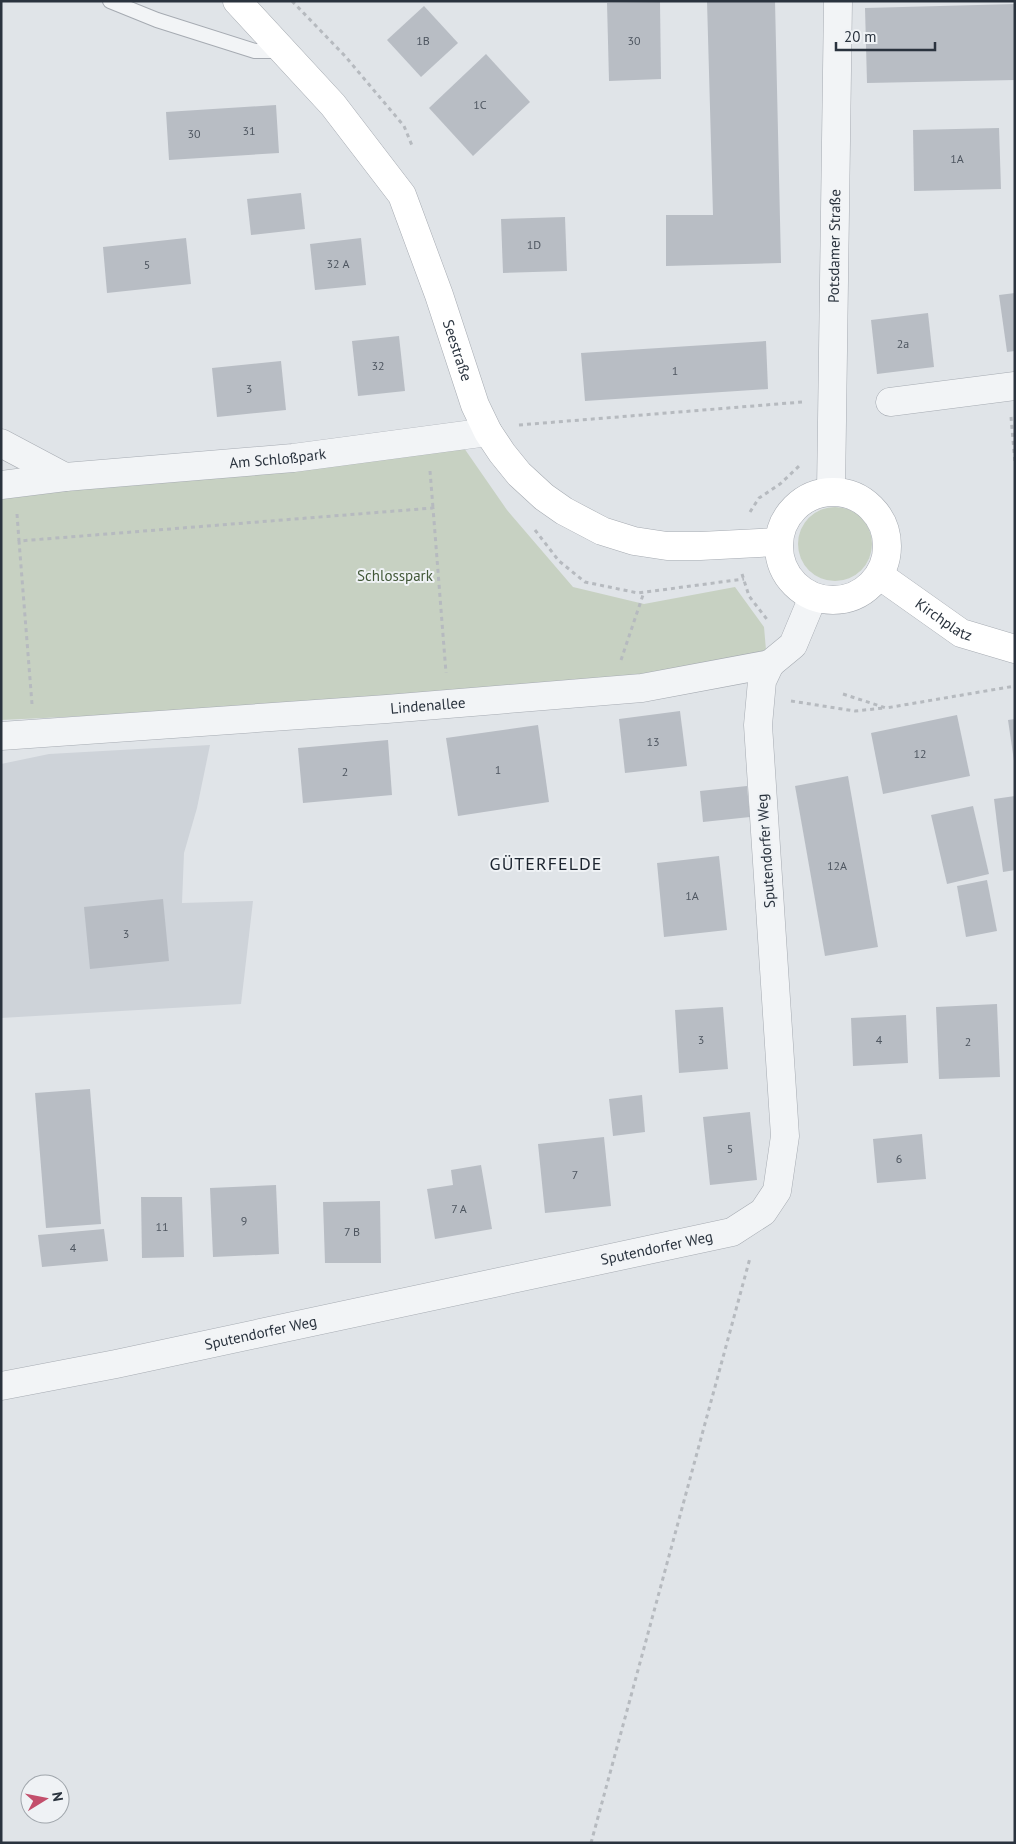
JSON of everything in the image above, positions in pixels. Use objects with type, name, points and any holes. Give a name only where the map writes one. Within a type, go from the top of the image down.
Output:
[{"type":"main road","name":"Seestraße","points":[[237,1],[333,106],[402,195],[439,295],[475,406],[488,432],[519,474],[544,497],[564,511],[602,531],[634,541],[667,546],[778,542]]},
{"type":"main road","points":[[831,491],[847,493],[863,500],[875,512],[884,526],[887,543],[886,560],[879,575],[866,589],[850,598],[831,600],[814,597],[798,588],[787,575],[780,559],[778,542],[782,526],[790,512],[801,501],[815,494],[831,491]]},
{"type":"main road","name":"Kirchplatz","points":[[879,575],[961,633],[1015,649]]},
{"type":"street","name":"Potsdamer Straße","points":[[831,491],[838,1]]},
{"type":"street","points":[[890,402],[1012,386]]},
{"type":"street","name":"Am Schloßpark","points":[[1,485],[65,477],[293,458],[488,432]]},
{"type":"street","points":[[1,443],[65,477]]},
{"type":"street","points":[[770,664],[792,645],[814,597]]},
{"type":"street","name":"Lindenallee","points":[[1,736],[642,688],[770,664]]},
{"type":"street","name":"Sputendorfer Weg","points":[[1,1386],[116,1364],[732,1232],[763,1212],[777,1190],[785,1136],[758,726],[762,680],[770,664]]},
{"type":"lane","points":[[110,1],[158,20],[254,51],[283,52]]},
{"type":"path","points":[[292,1],[345,56],[404,126],[413,148]]},
{"type":"path","points":[[1012,386],[1015,463]]},
{"type":"path","points":[[519,424],[804,402],[804,411]]},
{"type":"path","points":[[427,440],[448,704]]},
{"type":"path","points":[[749,596],[740,566],[741,544],[746,518],[759,498],[780,484],[799,466],[800,457]]},
{"type":"path","points":[[35,734],[19,541],[433,508]]},
{"type":"path","points":[[610,690],[644,592]]},
{"type":"path","points":[[761,697],[855,711],[886,708],[1015,686]]},
{"type":"path","points":[[843,694],[886,708]]},
{"type":"path","points":[[591,1843],[751,1257]]},
{"type":"shaded area","points":[[210,745],[197,808],[184,853],[182,903],[253,901],[241,1004],[1,1018],[1,764],[49,754]]},
{"type":"green space","name":"Schlosspark","points":[[464,448],[507,510],[573,587],[644,604],[735,587],[764,627],[766,650],[642,678],[213,710],[1,720],[1,500],[38,489]]},
{"type":"green space","points":[[835,507],[856,513],[866,523],[872,544],[866,565],[856,575],[835,581],[814,575],[804,565],[798,544],[804,523],[814,513]]},
{"type":"building","points":[[707,1],[775,1],[781,263],[666,266],[666,215],[713,215]]},
{"type":"building","points":[[660,2],[661,79],[609,81],[607,3]]},
{"type":"building","points":[[1015,4],[1015,80],[867,83],[865,8]]},
{"type":"building","points":[[424,6],[458,43],[421,77],[387,40]]},
{"type":"building","points":[[486,54],[530,102],[473,156],[429,108]]},
{"type":"building","points":[[276,105],[279,153],[169,160],[166,112]]},
{"type":"building","points":[[999,128],[1001,189],[914,191],[913,130]]},
{"type":"building","points":[[301,193],[305,229],[251,235],[247,199]]},
{"type":"building","points":[[565,217],[567,271],[503,273],[501,219]]},
{"type":"building","points":[[186,238],[191,284],[107,293],[103,247]]},
{"type":"building","points":[[361,238],[366,285],[315,290],[310,244]]},
{"type":"building","points":[[1015,293],[1015,351],[1007,352],[999,295]]},
{"type":"building","points":[[928,313],[934,367],[877,374],[871,320]]},
{"type":"building","points":[[399,336],[405,391],[358,396],[352,341]]},
{"type":"building","points":[[766,341],[768,389],[585,401],[581,353]]},
{"type":"building","points":[[281,361],[286,410],[217,417],[212,368]]},
{"type":"building","points":[[680,711],[687,766],[625,773],[619,719]]},
{"type":"building","points":[[957,715],[970,776],[883,794],[871,733]]},
{"type":"building","points":[[1015,719],[1015,761],[1014,761],[1008,720]]},
{"type":"building","points":[[538,725],[549,802],[458,816],[446,738]]},
{"type":"building","points":[[388,740],[392,795],[303,803],[298,748]]},
{"type":"building","points":[[848,776],[878,947],[825,956],[795,786]]},
{"type":"building","points":[[747,786],[750,817],[703,822],[700,791]]},
{"type":"building","points":[[1015,796],[1015,870],[1003,872],[994,799]]},
{"type":"building","points":[[973,806],[989,874],[947,884],[931,815]]},
{"type":"building","points":[[719,856],[727,930],[664,937],[657,863]]},
{"type":"building","points":[[987,880],[997,931],[966,937],[957,886]]},
{"type":"building","points":[[163,899],[169,961],[90,969],[84,907]]},
{"type":"building","points":[[997,1004],[1000,1077],[939,1079],[936,1007]]},
{"type":"building","points":[[723,1007],[728,1069],[679,1073],[675,1010]]},
{"type":"building","points":[[906,1015],[908,1063],[853,1066],[851,1018]]},
{"type":"building","points":[[90,1089],[101,1224],[46,1228],[35,1093]]},
{"type":"building","points":[[642,1095],[645,1132],[613,1136],[609,1099]]},
{"type":"building","points":[[750,1112],[757,1180],[710,1185],[703,1117]]},
{"type":"building","points":[[922,1134],[926,1179],[877,1183],[873,1139]]},
{"type":"building","points":[[604,1137],[611,1206],[545,1213],[538,1144]]},
{"type":"building","points":[[481,1165],[492,1229],[435,1239],[427,1189],[453,1185],[451,1170]]},
{"type":"building","points":[[276,1185],[279,1254],[213,1257],[210,1188]]},
{"type":"building","points":[[141,1197],[182,1197],[184,1257],[142,1258]]},
{"type":"building","points":[[380,1201],[381,1263],[325,1263],[323,1202]]},
{"type":"building","points":[[104,1229],[108,1261],[42,1267],[38,1235]]},
{"type":"district","name":"GÜTERFELDE","points":[[546,864]]}]
